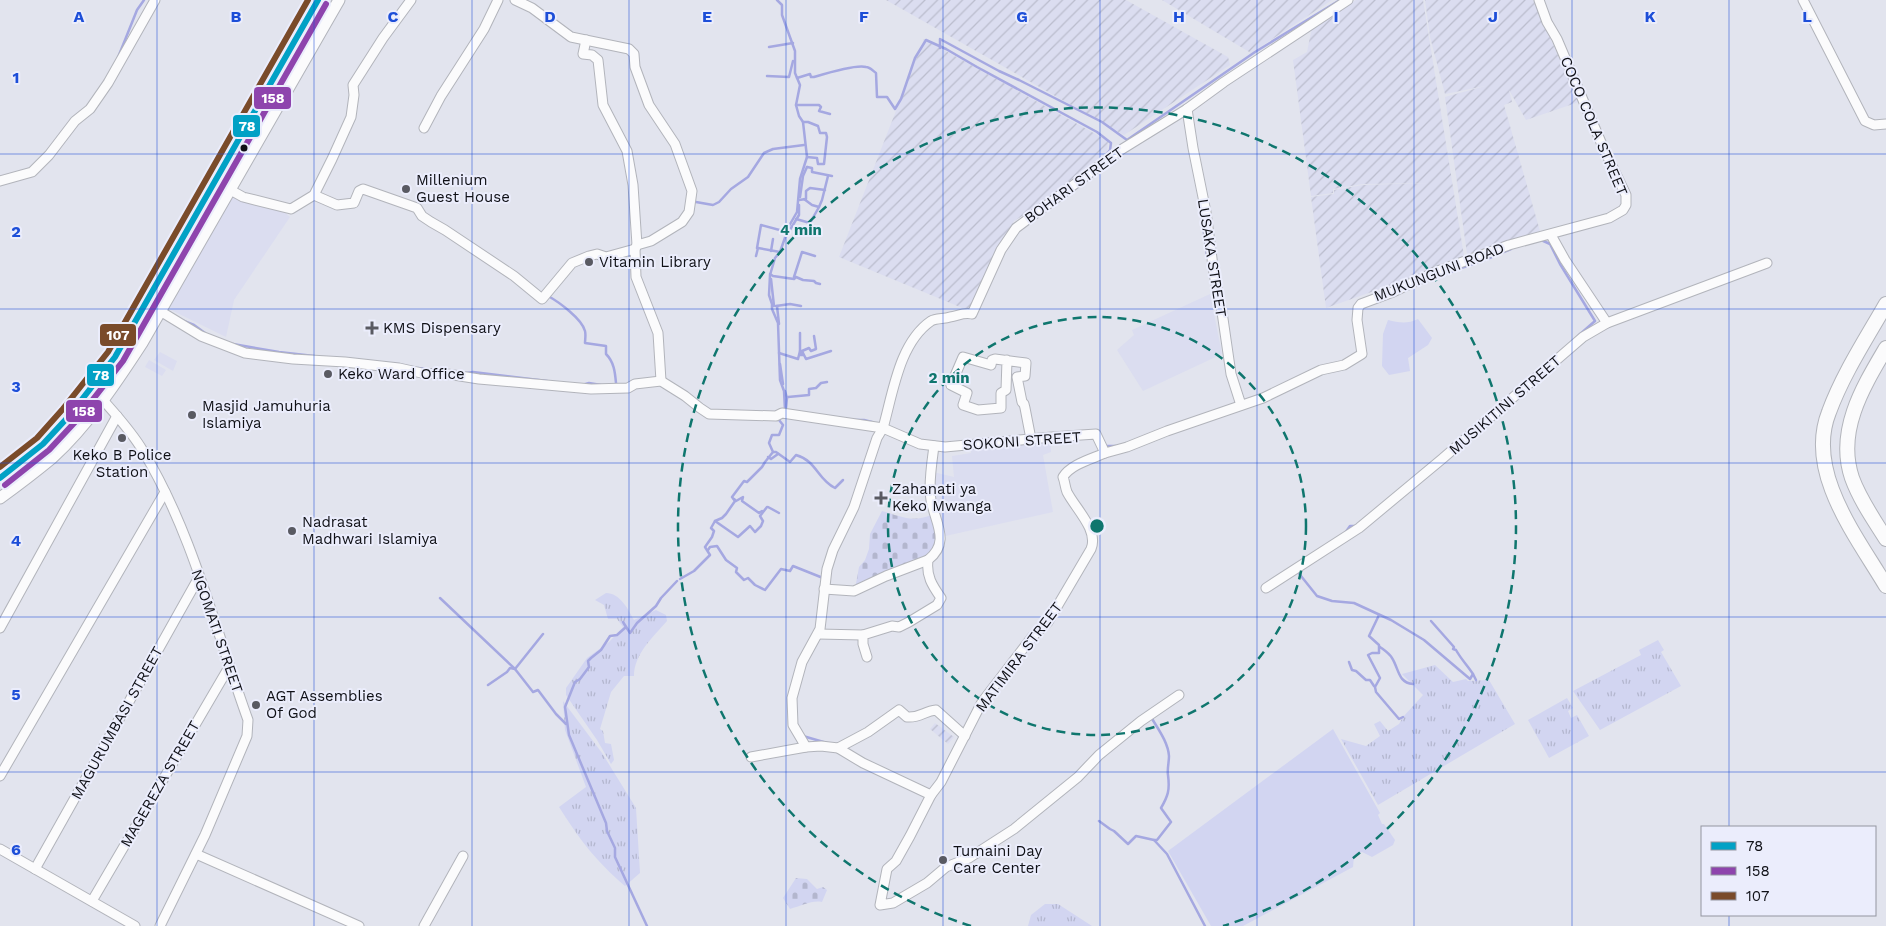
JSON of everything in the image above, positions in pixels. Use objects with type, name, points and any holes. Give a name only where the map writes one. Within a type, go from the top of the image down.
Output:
[{"type":"highway","points":[[1886,304],[1859,351],[1828,413],[1823,444],[1828,478],[1835,499],[1886,586]]},
{"type":"highway","points":[[1886,348],[1853,413],[1847,436],[1847,454],[1856,487],[1886,539]]},
{"type":"main road","points":[[0,478],[50,437],[89,392],[115,358],[318,0]]},
{"type":"main road","points":[[0,498],[24,481],[53,456],[102,400],[132,358],[339,0]]},
{"type":"street","points":[[0,181],[32,172],[50,155],[75,121],[90,109],[108,83],[155,0]]},
{"type":"street","points":[[234,192],[243,197],[291,209],[314,195],[351,116],[354,95],[353,85],[383,38],[411,0]]},
{"type":"street","points":[[424,128],[484,29],[498,0]]},
{"type":"street","points":[[314,195],[337,205],[354,203],[358,191],[363,189],[417,208],[422,216],[514,276],[542,300],[572,263],[589,256],[598,254],[606,256],[636,247],[651,241],[682,222],[689,212],[692,191],[675,144],[649,106],[635,67],[634,54],[629,49],[571,37],[532,8],[515,0]]},
{"type":"street","name":"BOHARI STREET","points":[[884,428],[903,358],[914,337],[933,320],[964,313],[972,314],[1001,250],[1016,228],[1119,151],[1187,109],[1224,82],[1348,0]]},
{"type":"street","name":"COCO COLA STREET","points":[[1539,0],[1547,22],[1557,39],[1603,147],[1626,195],[1626,205],[1619,213],[1551,235]]},
{"type":"street","points":[[1803,0],[1865,121],[1874,125],[1886,124]]},
{"type":"street","points":[[160,311],[201,336],[245,352],[292,359],[345,362],[426,374],[441,373],[479,379],[592,389],[628,388],[635,384],[662,381],[658,332],[636,277],[633,185],[627,151],[603,105],[598,60],[592,55],[583,54],[586,40]]},
{"type":"street","name":"LUSAKA STREET","points":[[1187,109],[1206,212],[1230,374],[1241,405]]},
{"type":"street","points":[[1551,235],[1565,260],[1607,323]]},
{"type":"street","name":"MUKUNGUNI ROAD","points":[[1241,405],[1263,398],[1321,370],[1344,365],[1362,354],[1357,320],[1358,308],[1361,304],[1465,261],[1524,240],[1551,235]]},
{"type":"street","name":"MUSIKITINI STREET","points":[[1266,588],[1359,528],[1583,337],[1607,323],[1767,264]]},
{"type":"street","points":[[1007,360],[1006,390],[1001,392],[1001,408],[978,410],[963,405],[967,393],[951,385],[963,357],[991,365],[993,359],[1007,360],[1026,363],[1026,376],[1017,377],[1026,412],[1030,439]]},
{"type":"street","name":"SOKONI STREET","points":[[662,381],[709,414],[776,416],[782,413],[884,428],[912,441],[933,446],[950,447],[1096,434],[1105,453]]},
{"type":"street","name":"NGOMATI STREET","points":[[102,400],[117,416],[144,452],[165,492],[199,577],[248,720],[247,736],[196,854],[160,926]]},
{"type":"street","points":[[1105,453],[1127,447],[1241,405]]},
{"type":"street","points":[[0,628],[117,416]]},
{"type":"street","points":[[806,747],[793,725],[792,698],[802,662],[818,634],[824,589],[833,550],[854,507],[877,438],[884,428]]},
{"type":"street","points":[[824,589],[854,590],[928,560],[937,552],[941,538],[930,499],[933,446]]},
{"type":"street","name":"MATIMIRA STREET","points":[[1105,453],[1076,466],[1066,472],[1063,477],[1066,490],[1082,514],[1092,534],[1093,545],[1048,622],[1032,637],[990,691],[901,852],[887,869],[880,905],[893,903],[927,883],[946,868],[970,858],[1014,829],[1070,784],[1099,755],[1141,721],[1179,695]]},
{"type":"street","points":[[0,776],[165,492]]},
{"type":"street","points":[[818,634],[864,635],[892,626],[899,627],[925,614],[937,605],[941,598],[927,573],[928,560]]},
{"type":"street","name":"MAGURUMBASI STREET","points":[[36,870],[199,577]]},
{"type":"street","points":[[864,635],[863,644],[867,657]]},
{"type":"street","name":"MAGEREZA STREET","points":[[92,901],[229,667]]},
{"type":"street","points":[[838,748],[868,732],[899,710],[906,717],[917,718],[932,710],[936,710],[965,736]]},
{"type":"street","points":[[751,757],[806,747],[838,748],[863,763],[931,795]]},
{"type":"street","points":[[0,849],[135,926]]},
{"type":"street","points":[[196,854],[359,926]]},
{"type":"street","points":[[424,926],[463,856]]},
{"type":"shaded area","points":[[886,0],[1126,0],[1228,57],[1230,65],[1124,135]]},
{"type":"shaded area","points":[[1162,0],[1332,0],[1251,53]]},
{"type":"shaded area","points":[[1356,0],[1423,0],[1464,256],[1408,279],[1326,308],[1311,197],[1334,194],[1334,190],[1363,185],[1429,183],[1363,184],[1333,189],[1333,193],[1311,196],[1293,60],[1307,52],[1312,27]]},
{"type":"shaded area","points":[[1425,0],[1533,0],[1579,102],[1526,120],[1509,90],[1512,102],[1504,105],[1540,231],[1467,254],[1445,97],[1485,86],[1445,94],[1430,37]]},
{"type":"shaded area","points":[[924,39],[1108,141],[1107,152],[1038,206],[1014,221],[972,312],[839,257]]},
{"type":"shaded area","points":[[231,194],[282,210],[290,217],[234,300],[226,337],[165,307]]},
{"type":"shaded area","points":[[1210,294],[1222,354],[1143,391],[1117,350],[1134,335],[1132,330]]},
{"type":"shaded area","points":[[160,352],[177,361],[173,371],[154,360]]},
{"type":"shaded area","points":[[149,360],[166,370],[162,376],[145,367]]},
{"type":"shaded area","points":[[1050,438],[1051,452],[1043,455],[1053,512],[941,537],[933,501],[933,472],[954,477],[952,456],[971,453],[970,444]]},
{"type":"shaded area","points":[[935,723],[954,737],[948,744],[930,729]]},
{"type":"green space","points":[[1418,319],[1432,338],[1428,345],[1408,358],[1410,371],[1389,375],[1382,366],[1383,334],[1388,320],[1411,322]]},
{"type":"green space","points":[[882,511],[912,519],[931,515],[936,524],[935,550],[918,563],[855,589],[859,567],[865,560],[869,549],[870,534]]},
{"type":"green space","points":[[606,593],[619,599],[634,620],[656,610],[666,615],[667,621],[641,653],[637,660],[634,676],[624,676],[611,692],[600,729],[603,731],[605,743],[611,744],[614,760],[611,764],[566,695],[566,688],[587,658],[609,642],[623,627],[617,619],[608,619],[604,605],[595,600]]},
{"type":"green space","points":[[1658,640],[1664,650],[1661,652],[1681,686],[1600,730],[1573,691],[1641,655],[1639,650]]},
{"type":"green space","points":[[1435,665],[1453,682],[1466,679],[1468,681],[1489,680],[1515,724],[1378,805],[1341,739],[1366,746],[1380,736],[1374,724],[1380,721],[1388,731],[1399,724],[1423,695],[1402,674]]},
{"type":"green space","points":[[1567,698],[1573,708],[1568,711],[1571,718],[1577,715],[1589,736],[1549,758],[1528,720]]},
{"type":"green space","points":[[563,701],[602,753],[636,808],[640,873],[625,886],[589,849],[559,807],[586,787],[565,730]]},
{"type":"green space","points":[[1333,729],[1380,813],[1378,815],[1382,824],[1384,824],[1395,840],[1393,845],[1372,857],[1362,852],[1354,856],[1353,867],[1243,926],[1211,926],[1168,851]]},
{"type":"green space","points":[[796,878],[807,879],[817,889],[823,887],[827,890],[822,902],[810,903],[790,909],[783,898]]},
{"type":"green space","points":[[1045,904],[1058,904],[1092,926],[1028,926],[1031,915]]},
{"type":"waterway","points":[[117,60],[137,10],[144,0]]},
{"type":"waterway","points":[[777,0],[782,5],[782,15],[795,51],[795,73],[800,85],[796,105],[803,122],[807,157],[800,179],[797,212],[789,226],[780,252],[775,258],[770,275],[769,295],[778,323],[780,380],[784,391],[785,410]]},
{"type":"waterway","points":[[940,48],[940,39],[999,71],[1102,122],[1127,140],[1255,52],[1340,0]]},
{"type":"waterway","points":[[797,78],[810,74],[811,77],[814,77],[855,67],[867,67],[876,73],[877,97],[887,97],[895,109],[901,99],[915,58],[926,40],[946,49],[1097,132],[1111,143],[1110,150],[1104,157]]},
{"type":"waterway","points":[[769,47],[793,43]]},
{"type":"waterway","points":[[767,76],[789,77],[793,61]]},
{"type":"waterway","points":[[796,105],[819,105],[821,107],[819,111],[830,114]]},
{"type":"waterway","points":[[803,122],[818,126],[820,133],[826,133],[827,137],[824,164],[818,164],[817,158],[807,157]]},
{"type":"waterway","points":[[696,202],[713,205],[719,202],[731,189],[748,177],[764,153],[773,149],[804,145]]},
{"type":"waterway","points":[[807,167],[812,168],[812,172],[832,176]]},
{"type":"waterway","points":[[800,197],[803,176],[807,167]]},
{"type":"waterway","points":[[804,199],[812,205],[819,207],[828,176]]},
{"type":"waterway","points":[[799,200],[806,199],[806,191],[810,188],[825,190]]},
{"type":"waterway","points":[[788,233],[799,215],[799,205]]},
{"type":"waterway","points":[[796,219],[810,223],[819,207]]},
{"type":"waterway","points":[[1201,210],[1207,256]]},
{"type":"waterway","points":[[757,248],[761,225],[787,232]]},
{"type":"waterway","points":[[771,251],[773,239]]},
{"type":"waterway","points":[[1539,239],[1550,244],[1595,321],[1579,335]]},
{"type":"waterway","points":[[756,256],[758,248],[780,252]]},
{"type":"waterway","points":[[1427,280],[1511,249]]},
{"type":"waterway","points":[[794,277],[802,252],[815,256]]},
{"type":"waterway","points":[[770,274],[794,279],[796,277],[820,284]]},
{"type":"waterway","points":[[771,279],[774,306]]},
{"type":"waterway","points":[[548,296],[580,321],[585,331],[585,343],[606,346],[606,354],[615,371],[616,383]]},
{"type":"waterway","points":[[776,306],[790,304],[801,306]]},
{"type":"waterway","points":[[777,306],[779,324]]},
{"type":"waterway","points":[[184,321],[205,333]]},
{"type":"waterway","points":[[800,333],[800,351]]},
{"type":"waterway","points":[[802,351],[809,348],[811,351],[816,349],[814,336]]},
{"type":"waterway","points":[[233,344],[314,356]]},
{"type":"waterway","points":[[779,353],[798,359],[800,351],[800,355],[803,355],[802,351],[806,359],[831,351]]},
{"type":"waterway","points":[[780,364],[783,384]]},
{"type":"waterway","points":[[418,368],[435,370]]},
{"type":"waterway","points":[[466,373],[473,372],[547,381]]},
{"type":"waterway","points":[[788,397],[809,395],[809,389],[816,388],[821,383],[827,382]]},
{"type":"waterway","points":[[582,385],[589,383],[601,385]]},
{"type":"waterway","points":[[785,391],[787,398],[786,408]]},
{"type":"waterway","points":[[680,579],[694,571],[710,555],[705,547],[714,531],[711,528],[715,521],[726,514],[735,501],[732,497],[744,481],[747,482],[762,467],[773,452],[769,443],[772,435],[779,435],[783,425],[779,420],[780,417]]},
{"type":"waterway","points":[[855,420],[872,422]]},
{"type":"waterway","points":[[1105,446],[1116,446]]},
{"type":"waterway","points":[[773,452],[776,452],[790,462],[796,455],[803,458],[813,466],[824,480],[835,488],[843,480]]},
{"type":"waterway","points":[[768,457],[771,459],[778,454]]},
{"type":"waterway","points":[[734,499],[736,501],[743,497],[742,501],[759,513],[762,511]]},
{"type":"waterway","points":[[715,521],[738,537],[750,526],[755,532],[761,526],[763,521],[760,516],[767,507]]},
{"type":"waterway","points":[[768,507],[779,513]]},
{"type":"waterway","points":[[1345,533],[1350,526],[1358,526]]},
{"type":"waterway","points":[[708,550],[710,547],[717,546],[726,560],[737,568],[736,572],[744,580],[748,578],[755,585],[765,590],[781,569],[790,571],[793,566],[823,578]]},
{"type":"waterway","points":[[1297,571],[1317,596],[1332,601],[1354,603],[1391,620],[1424,640],[1470,679],[1473,674],[1476,680]]},
{"type":"waterway","points":[[647,926],[615,857],[615,848],[607,831],[606,823],[569,735],[565,707],[575,682],[580,679],[589,667],[588,661],[601,650],[610,636],[617,635],[626,627],[623,622],[630,633],[637,623],[656,606],[677,581]]},
{"type":"waterway","points":[[440,598],[515,669],[543,634]]},
{"type":"waterway","points":[[1379,615],[1369,636],[1379,645],[1379,653],[1368,655],[1380,678],[1375,687],[1376,692],[1399,719],[1403,717]]},
{"type":"waterway","points":[[1431,621],[1454,647],[1453,649],[1456,650],[1473,674]]},
{"type":"waterway","points":[[1380,647],[1391,656],[1404,681],[1413,684]]},
{"type":"waterway","points":[[1349,662],[1352,670],[1356,671],[1366,680],[1370,680],[1374,686]]},
{"type":"waterway","points":[[488,685],[510,668],[515,669],[533,692],[538,690],[566,724]]},
{"type":"waterway","points":[[1151,717],[1167,746],[1169,756],[1169,789],[1161,808],[1171,822],[1157,840],[1154,840]]},
{"type":"waterway","points":[[803,736],[827,743]]},
{"type":"waterway","points":[[1099,821],[1128,844],[1136,836],[1154,840],[1167,854],[1205,926]]},
{"type":"transit line","name":"107","points":[[0,467],[37,438],[108,352],[308,0]]},
{"type":"transit line","name":"78","points":[[0,478],[43,444],[69,416],[115,357],[318,0]]},
{"type":"transit line","name":"158","points":[[5,485],[49,450],[76,421],[123,361],[326,4]]},
{"type":"place","name":"Millenium Guest House","points":[[406,189]]},
{"type":"place","name":"Vitamin Library","points":[[589,262]]},
{"type":"place","name":"KMS Dispensary","points":[[372,328]]},
{"type":"place","name":"Keko Ward Office","points":[[328,374]]},
{"type":"place","name":"Masjid Jamuhuria Islamiya","points":[[192,415]]},
{"type":"place","name":"Keko B Police Station","points":[[122,438]]},
{"type":"place","name":"Zahanati ya Keko Mwanga","points":[[881,498]]},
{"type":"place","name":"Nadrasat Madhwari Islamiya","points":[[292,531]]},
{"type":"place","name":"AGT Assemblies Of God","points":[[256,705]]},
{"type":"place","name":"Tumaini Day Care Center","points":[[943,860]]}]
